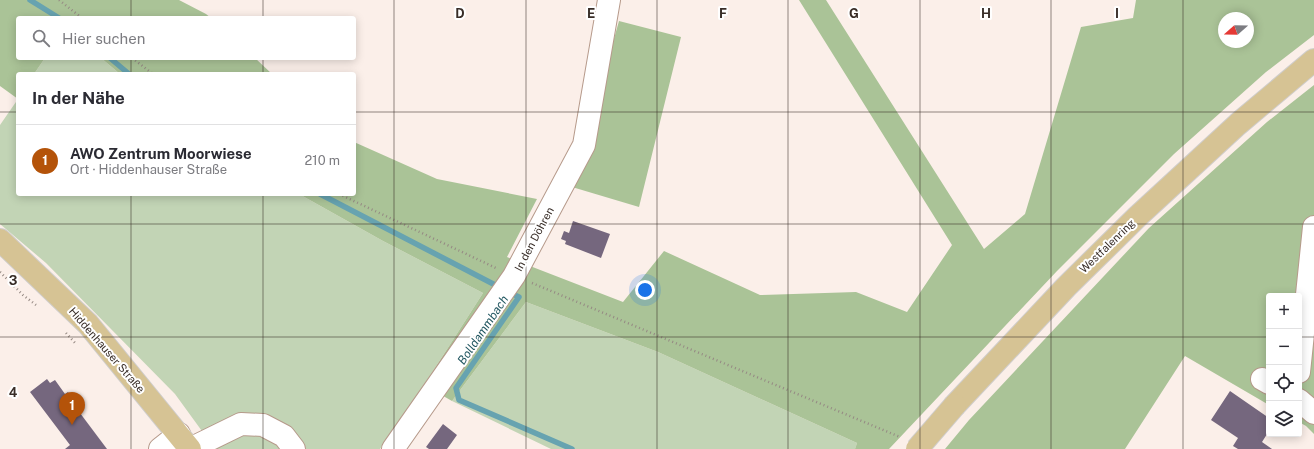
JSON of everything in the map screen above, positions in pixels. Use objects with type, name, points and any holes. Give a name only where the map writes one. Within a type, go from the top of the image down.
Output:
[{"type":"main road","name":"Westfalenring","points":[[912,444],[955,405],[1066,287],[1137,217],[1238,124],[1314,60]]},
{"type":"main road","name":"Hiddenhauser Straße","points":[[0,240],[88,324],[187,444]]},
{"type":"street","name":"In den Döhren","points":[[393,449],[511,280],[584,145],[609,0]]},
{"type":"street","points":[[1300,365],[1314,227]]},
{"type":"street","points":[[1300,401],[1314,413]]},
{"type":"street","points":[[160,449],[187,444],[241,424],[263,425],[284,436],[294,449]]},
{"type":"path","points":[[59,0],[79,16]]},
{"type":"path","points":[[134,60],[150,72]]},
{"type":"path","points":[[343,196],[511,280],[912,444]]},
{"type":"path","points":[[0,272],[23,295],[40,308]]},
{"type":"path","points":[[61,329],[77,345]]},
{"type":"green space","points":[[0,0],[179,0],[208,16],[16,16],[16,60],[44,60],[35,72],[16,72],[16,98],[0,86]]},
{"type":"green space","points":[[799,0],[826,0],[984,249],[1025,214],[1081,27],[1133,18],[1136,0],[1314,0],[1314,35],[1266,72],[1174,154],[1057,271],[889,449],[855,449],[857,443],[658,352],[526,302],[452,401],[424,385],[483,293],[383,241],[303,196],[356,196],[356,143],[437,179],[537,199],[507,257],[623,302],[664,251],[760,295],[856,292],[907,312],[952,245]]},
{"type":"green space","points":[[619,21],[681,37],[639,207],[572,187]]},
{"type":"green space","points":[[44,60],[103,60],[118,72],[35,72]]},
{"type":"green space","points":[[103,60],[257,60],[270,72],[118,72]]},
{"type":"green space","points":[[1314,85],[1314,434],[1302,424],[1302,293],[1266,293],[1266,403],[1185,356],[1125,449],[945,449],[969,420],[1149,228],[1267,122]]},
{"type":"green space","points":[[16,102],[16,196],[303,196],[383,241],[483,293],[424,385],[380,449],[215,449],[175,394],[46,263],[0,224],[0,125]]},
{"type":"green space","points":[[526,302],[658,352],[857,443],[855,449],[551,449],[452,401]]},
{"type":"building","points":[[573,221],[610,234],[601,258],[565,244],[566,241],[561,239],[564,231],[569,233]]},
{"type":"building","points":[[47,379],[50,383],[55,380],[65,394],[68,392],[76,403],[74,405],[107,449],[65,449],[70,445],[30,392]]},
{"type":"building","points":[[1230,391],[1266,416],[1266,436],[1262,442],[1272,449],[1238,449],[1233,446],[1238,438],[1211,420]]},
{"type":"building","points":[[443,424],[457,435],[447,449],[429,449],[426,447]]},
{"type":"waterway","name":"Bolldammbach","points":[[30,0],[56,16]]},
{"type":"waterway","name":"Bolldammbach","points":[[112,60],[127,72]]},
{"type":"waterway","name":"Bolldammbach","points":[[324,196],[501,288]]},
{"type":"waterway","name":"Bolldammbach","points":[[508,292],[519,297],[456,388],[459,400],[572,449]]},
{"type":"place","name":"AWO Zentrum Moorwiese","points":[[72,425]]}]
